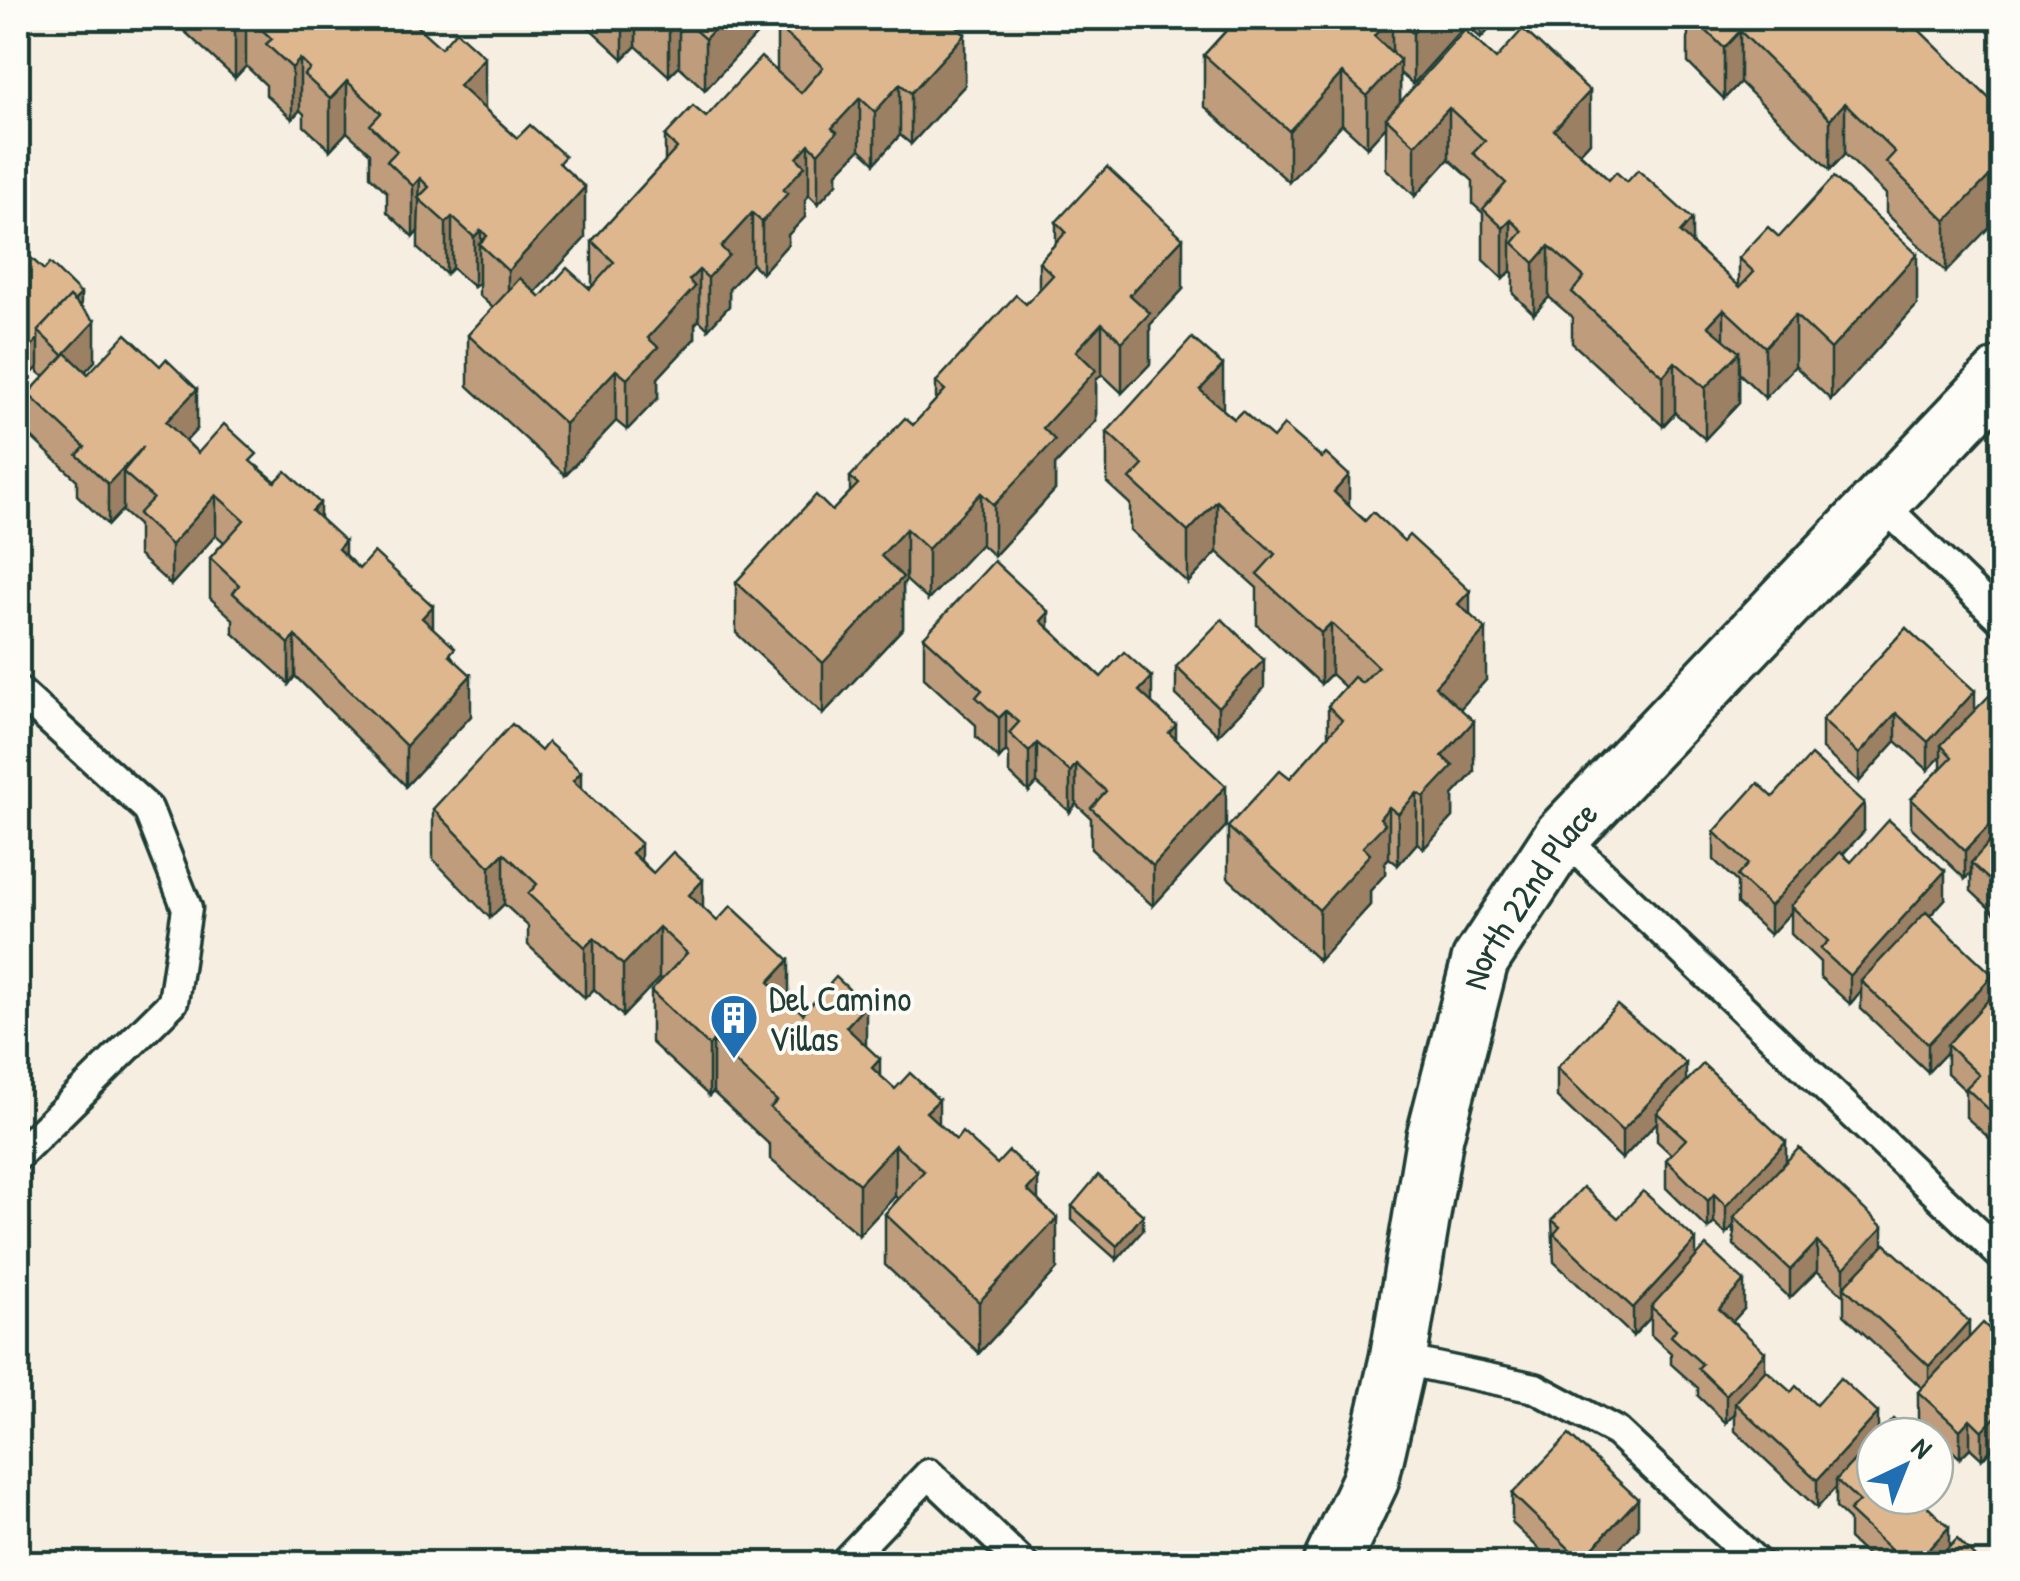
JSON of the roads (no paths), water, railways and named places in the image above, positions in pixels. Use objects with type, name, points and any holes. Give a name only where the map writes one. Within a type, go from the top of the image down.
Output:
[{"type":"street","name":"North 22nd Place","points":[[1331,1564],[1370,1480],[1398,1360],[1435,1136],[1480,961],[1562,836],[2002,375]]},
{"type":"lane","points":[[1881,504],[2002,620]]},
{"type":"lane","points":[[18,691],[148,809],[186,908],[173,1002],[18,1154]]},
{"type":"lane","points":[[1562,836],[2002,1256]]},
{"type":"lane","points":[[1398,1360],[1535,1388],[1604,1425],[1660,1470],[1742,1558]]},
{"type":"lane","points":[[844,1564],[929,1474],[1023,1564]]},
{"type":"place","name":"Del Camino Villas","points":[[734,1060]]}]
